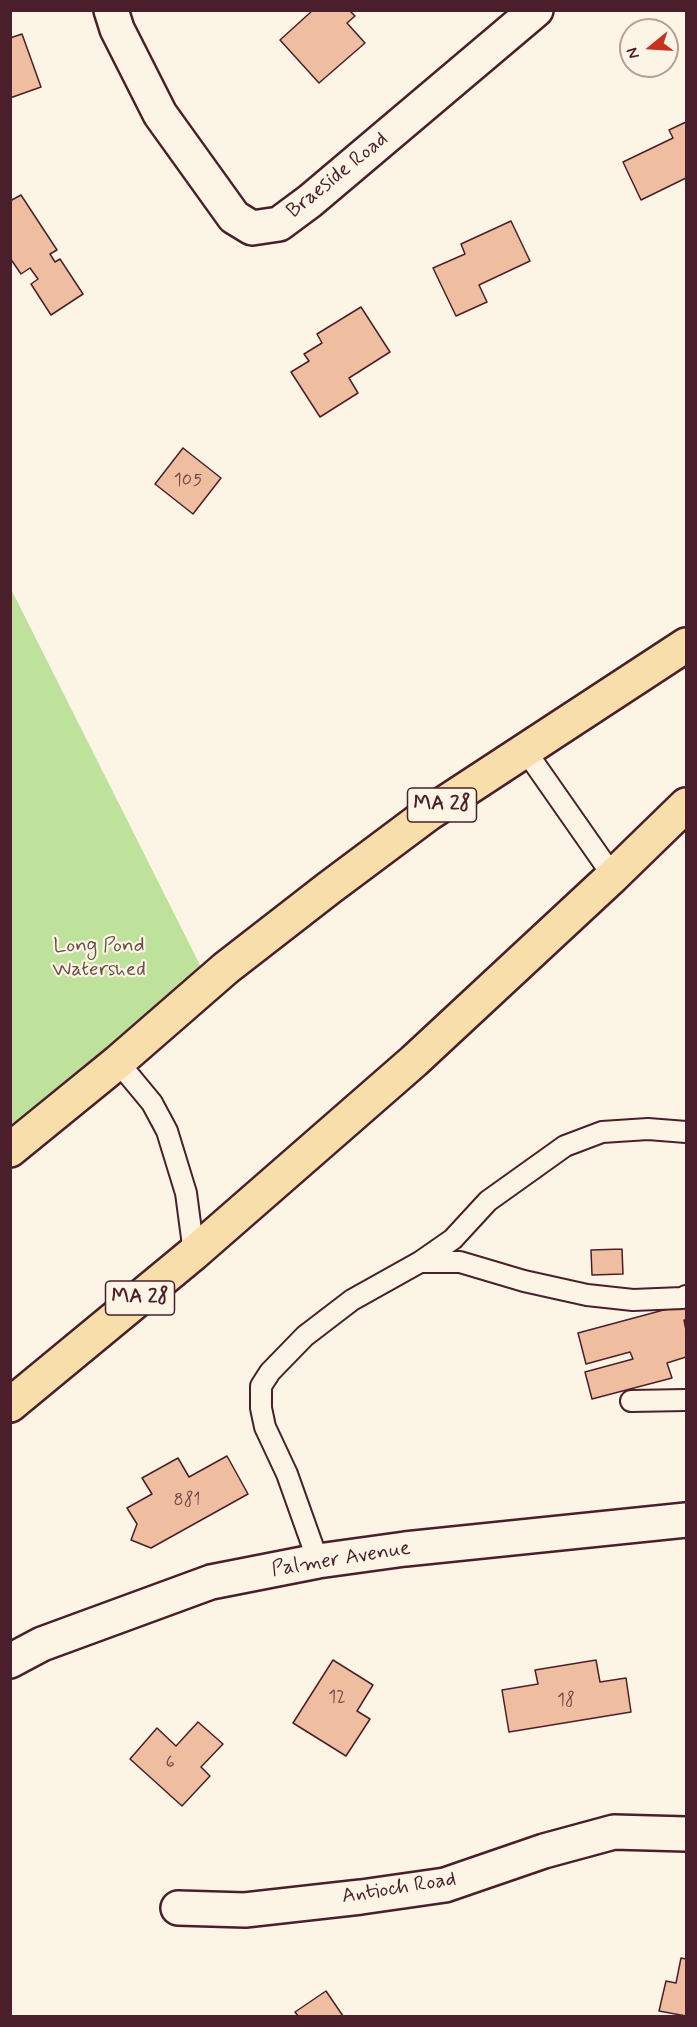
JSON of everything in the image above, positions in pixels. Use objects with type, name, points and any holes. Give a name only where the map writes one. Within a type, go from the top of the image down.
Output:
[{"type":"highway","name":"MA 28","points":[[10,1150],[118,1062],[226,968],[428,814],[687,645]]},
{"type":"highway","name":"MA 28","points":[[10,1405],[194,1253],[414,1061],[687,805]]},
{"type":"street","name":"Braeside Road","points":[[111,10],[117,29],[160,114],[234,217],[252,228],[279,224],[310,201],[536,10]]},
{"type":"street","name":"Palmer Avenue","points":[[10,1661],[42,1644],[211,1582],[318,1561],[405,1549],[687,1520]]},
{"type":"street","name":"Antioch Road","points":[[178,1908],[245,1910],[445,1885],[544,1851],[614,1832],[687,1834]]},
{"type":"lane","points":[[525,750],[613,876]]},
{"type":"lane","points":[[118,1062],[152,1103],[167,1131],[186,1193],[194,1253]]},
{"type":"lane","points":[[318,1561],[287,1474],[265,1427],[261,1408],[261,1386],[270,1372],[305,1336],[352,1300],[420,1262],[453,1239],[488,1201],[565,1146],[602,1132],[648,1129],[687,1132]]},
{"type":"lane","points":[[420,1262],[460,1262],[524,1281],[586,1295],[633,1300],[687,1296]]},
{"type":"lane","points":[[631,1401],[687,1400]]},
{"type":"green space","name":"Long Pond Watershed","points":[[10,587],[209,983],[10,1150]]},
{"type":"building","points":[[313,10],[349,10],[355,16],[347,23],[365,43],[319,83],[280,40]]},
{"type":"building","points":[[22,34],[41,87],[10,98],[10,38]]},
{"type":"building","points":[[686,122],[686,178],[641,200],[623,162],[673,138],[669,130]]},
{"type":"building","points":[[21,195],[57,250],[50,254],[55,262],[60,259],[83,294],[51,315],[31,284],[38,279],[30,268],[21,274],[10,258],[10,201]]},
{"type":"building","points":[[511,221],[530,261],[479,285],[487,302],[456,316],[433,268],[465,254],[461,244]]},
{"type":"building","points":[[361,307],[390,352],[349,378],[358,393],[320,417],[291,372],[309,361],[304,354],[322,343],[317,334]]},
{"type":"building","points":[[183,448],[221,478],[193,514],[155,484]]},
{"type":"building","points":[[622,1249],[623,1274],[592,1275],[591,1250]]},
{"type":"building","points":[[686,1304],[686,1320],[684,1320],[686,1357],[667,1363],[672,1378],[592,1399],[585,1372],[633,1359],[630,1352],[586,1364],[578,1333]]},
{"type":"building","points":[[227,1456],[248,1494],[151,1548],[131,1540],[137,1524],[127,1508],[152,1494],[142,1478],[178,1458],[189,1477]]},
{"type":"building","points":[[333,1660],[373,1685],[357,1711],[370,1719],[346,1756],[293,1723]]},
{"type":"building","points":[[596,1660],[600,1682],[626,1678],[631,1712],[509,1732],[502,1690],[538,1684],[535,1670]]},
{"type":"building","points":[[198,1722],[223,1744],[201,1767],[210,1776],[182,1806],[130,1759],[157,1728],[176,1746]]},
{"type":"building","points":[[681,1958],[686,1959],[686,2016],[659,2011],[666,1981],[676,1983]]},
{"type":"building","points":[[326,1991],[343,2016],[298,2016],[295,2012]]}]
